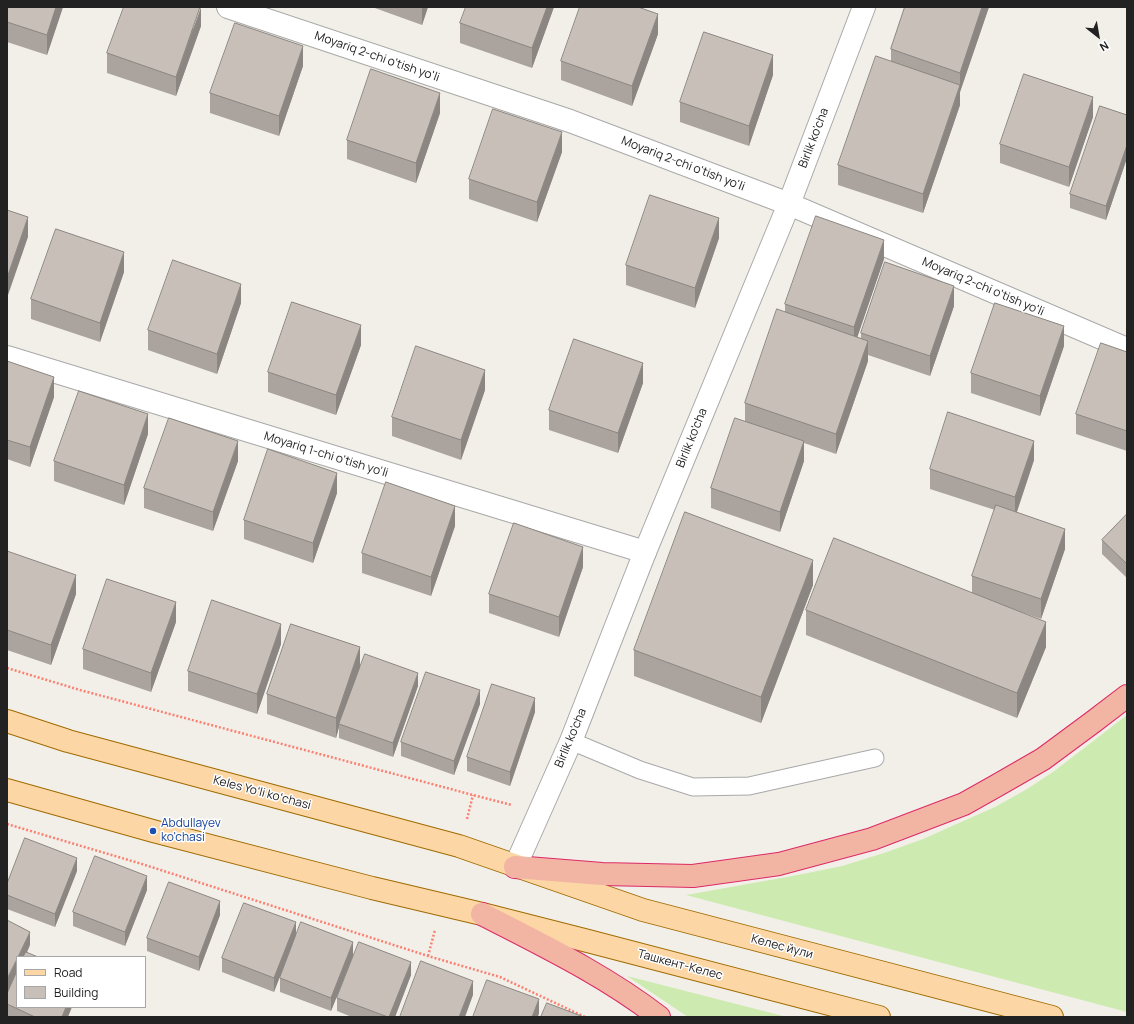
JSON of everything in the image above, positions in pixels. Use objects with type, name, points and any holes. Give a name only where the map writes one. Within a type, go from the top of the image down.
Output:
[{"type":"highway","points":[[515,867],[602,874],[693,876],[779,864],[872,839],[964,804],[1042,759],[1127,696]]},
{"type":"highway","points":[[482,914],[574,962],[637,1009],[659,1017]]},
{"type":"main road","name":"Keles Yoʻli koʻchasi","points":[[7,721],[68,740],[459,846],[515,867]]},
{"type":"main road","points":[[7,790],[160,833],[372,888],[482,914]]},
{"type":"main road","name":"Келес йули","points":[[515,867],[643,910],[1052,1017]]},
{"type":"main road","name":"Ташкент-Келес","points":[[482,914],[879,1017]]},
{"type":"street","name":"Moyariq 2-chi o'tish yo'li","points":[[228,7],[570,122],[789,204],[1127,349]]},
{"type":"street","name":"Birlik ko'cha","points":[[515,867],[571,741],[645,552],[789,204],[864,7]]},
{"type":"street","name":"Moyariq 1-chi o'tish yo'li","points":[[7,357],[645,552]]},
{"type":"lane","points":[[571,741],[640,770],[693,787],[749,786],[875,758]]},
{"type":"path","points":[[7,668],[96,694],[540,812]]},
{"type":"path","points":[[467,819],[474,795]]},
{"type":"path","points":[[7,824],[142,864],[428,956],[500,977],[586,1017]]},
{"type":"path","points":[[428,956],[435,930]]},
{"type":"green space","points":[[1127,715],[1127,1012],[686,895],[842,866],[923,839],[995,807],[1027,789],[1053,772]]},
{"type":"green space","points":[[627,976],[787,1017],[688,1017]]},
{"type":"building","points":[[7,7],[56,7],[47,35],[7,22]]},
{"type":"building","points":[[124,7],[200,7],[176,77],[107,53]]},
{"type":"building","points":[[466,7],[547,7],[532,48],[460,23]]},
{"type":"building","points":[[580,7],[638,7],[658,14],[632,86],[561,61]]},
{"type":"building","points":[[905,7],[982,7],[960,73],[891,49]]},
{"type":"building","points":[[235,23],[303,46],[279,116],[210,93]]},
{"type":"building","points":[[704,32],[773,55],[749,126],[680,102]]},
{"type":"building","points":[[876,56],[960,85],[923,194],[838,165]]},
{"type":"building","points":[[371,69],[440,93],[416,163],[347,140]]},
{"type":"building","points":[[1024,74],[1093,97],[1069,167],[1000,144]]},
{"type":"building","points":[[1100,106],[1127,115],[1127,145],[1106,206],[1070,194]]},
{"type":"building","points":[[493,109],[562,132],[537,202],[469,179]]},
{"type":"building","points":[[650,195],[719,218],[695,288],[626,265]]},
{"type":"building","points":[[7,210],[28,217],[7,278]]},
{"type":"building","points":[[816,216],[884,240],[854,327],[785,304]]},
{"type":"building","points":[[56,229],[124,252],[100,323],[31,299]]},
{"type":"building","points":[[173,260],[241,284],[217,354],[148,330]]},
{"type":"building","points":[[885,262],[954,286],[930,356],[861,333]]},
{"type":"building","points":[[292,302],[361,325],[336,395],[268,372]]},
{"type":"building","points":[[995,303],[1064,326],[1040,396],[971,373]]},
{"type":"building","points":[[777,309],[868,341],[836,434],[745,403]]},
{"type":"building","points":[[574,339],[643,363],[618,433],[549,410]]},
{"type":"building","points":[[1101,343],[1127,352],[1127,431],[1076,414]]},
{"type":"building","points":[[416,346],[485,370],[461,440],[392,417]]},
{"type":"building","points":[[7,361],[54,377],[30,447],[7,440]]},
{"type":"building","points":[[79,391],[148,414],[124,485],[54,461]]},
{"type":"building","points":[[948,412],[1034,441],[1015,497],[930,469]]},
{"type":"building","points":[[169,418],[238,441],[213,512],[144,488]]},
{"type":"building","points":[[735,418],[804,441],[780,512],[711,488]]},
{"type":"building","points":[[268,449],[337,473],[313,543],[244,520]]},
{"type":"building","points":[[386,482],[455,506],[431,577],[362,553]]},
{"type":"building","points":[[996,505],[1065,529],[1041,599],[972,576]]},
{"type":"building","points":[[685,512],[813,560],[761,697],[634,650]]},
{"type":"building","points":[[1127,514],[1127,564],[1102,540]]},
{"type":"building","points":[[514,523],[583,547],[559,617],[489,594]]},
{"type":"building","points":[[834,538],[1046,622],[1017,693],[806,610]]},
{"type":"building","points":[[7,551],[76,575],[51,645],[7,630]]},
{"type":"building","points":[[107,579],[176,602],[151,673],[83,649]]},
{"type":"building","points":[[212,600],[281,624],[257,694],[188,671]]},
{"type":"building","points":[[291,624],[360,647],[336,718],[267,694]]},
{"type":"building","points":[[365,654],[418,673],[393,743],[339,724]]},
{"type":"building","points":[[426,672],[480,690],[454,761],[401,742]]},
{"type":"building","points":[[492,684],[535,698],[510,772],[467,757]]},
{"type":"building","points":[[25,838],[77,858],[55,914],[7,895],[7,884]]},
{"type":"building","points":[[95,856],[147,876],[125,932],[73,912]]},
{"type":"building","points":[[169,882],[220,901],[199,957],[147,938]]},
{"type":"building","points":[[244,903],[296,922],[274,978],[222,958]]},
{"type":"building","points":[[7,920],[30,932],[18,956],[16,956],[16,961],[7,979]]},
{"type":"building","points":[[301,922],[353,942],[331,998],[280,978]]},
{"type":"building","points":[[359,942],[411,962],[389,1017],[337,998]]},
{"type":"building","points":[[26,952],[36,956],[24,956]]},
{"type":"building","points":[[421,961],[473,981],[459,1017],[400,1017]]},
{"type":"building","points":[[16,973],[16,1008],[66,1008],[62,1017],[35,1017],[7,1004],[7,994]]},
{"type":"building","points":[[487,980],[539,999],[532,1017],[473,1017]]},
{"type":"building","points":[[547,1003],[584,1017],[541,1017]]},
{"type":"place","name":"Abdullayev ko'chasi","points":[[153,831]]}]
